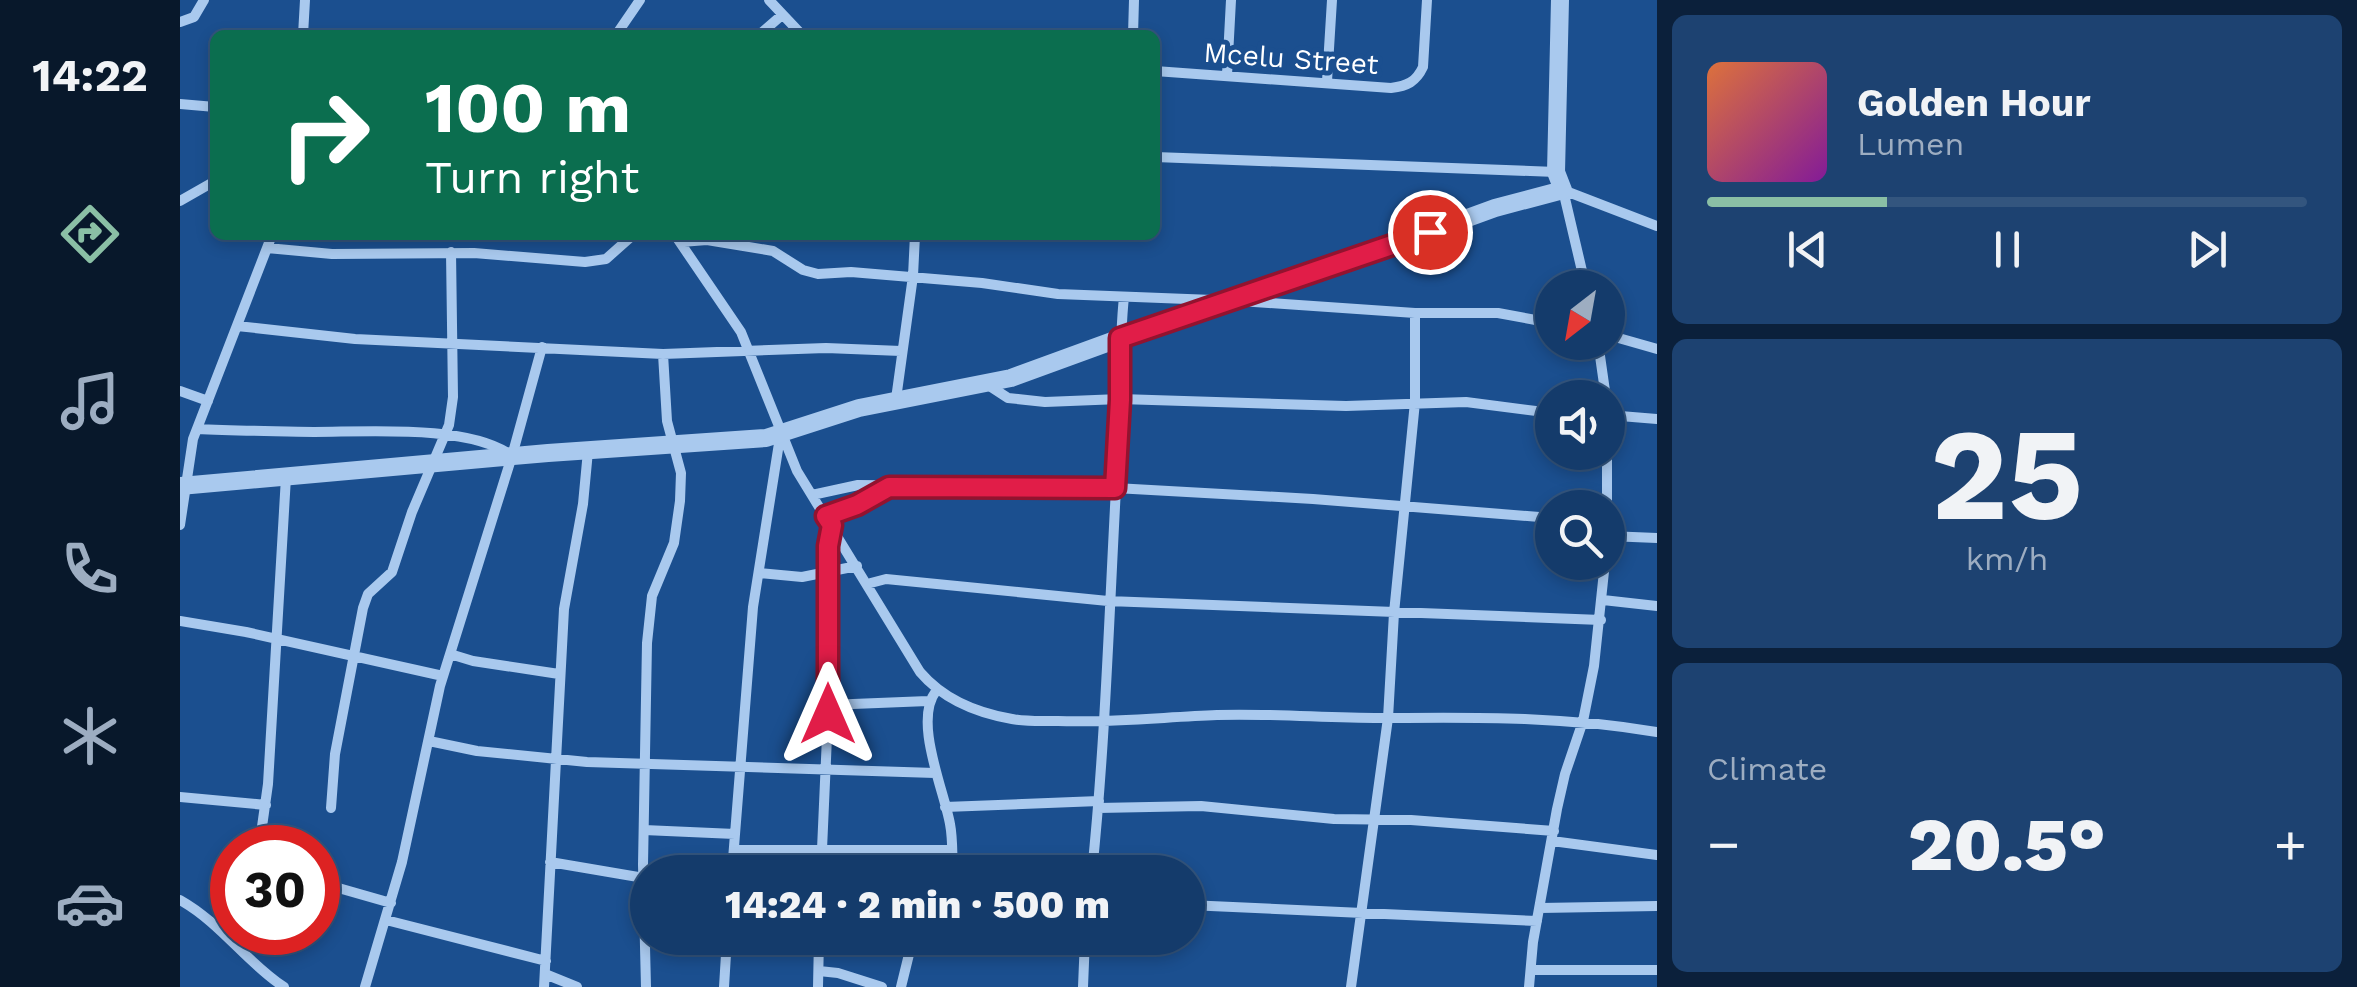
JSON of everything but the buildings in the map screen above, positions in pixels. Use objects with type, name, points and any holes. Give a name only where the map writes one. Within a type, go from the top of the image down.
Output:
[{"type":"street","points":[[180,22],[194,17],[204,0]]},
{"type":"street","points":[[303,30],[305,0]]},
{"type":"street","points":[[619,30],[640,0]]},
{"type":"street","points":[[769,0],[797,30]]},
{"type":"street","points":[[1133,30],[1134,0]]},
{"type":"street","points":[[1227,75],[1231,0]]},
{"type":"street","points":[[1328,81],[1332,0]]},
{"type":"street","name":"Mcelu Street","points":[[1160,71],[1405,86],[1424,67],[1427,0]]},
{"type":"street","points":[[1560,0],[1559,181],[1581,270]]},
{"type":"street","points":[[765,30],[782,15]]},
{"type":"street","points":[[180,104],[210,107]]},
{"type":"street","points":[[1160,156],[1559,181],[1657,226]]},
{"type":"street","points":[[183,486],[766,438],[859,408],[1012,378],[1222,301],[1333,267],[1559,181]]},
{"type":"street","points":[[180,201],[210,184]]},
{"type":"street","points":[[180,524],[183,486],[197,430],[270,240]]},
{"type":"street","points":[[266,248],[332,254],[451,252],[586,262],[606,259],[627,240]]},
{"type":"street","points":[[679,240],[741,332],[797,472],[932,696],[936,772],[951,826],[952,855]]},
{"type":"street","points":[[707,240],[773,251],[818,274],[913,276],[1058,294],[1414,313],[1498,313],[1535,320]]},
{"type":"street","points":[[896,400],[915,240]]},
{"type":"street","points":[[331,808],[335,754],[368,594],[392,572],[412,512],[445,436],[453,397],[451,252]]},
{"type":"street","points":[[1094,855],[1104,722],[1124,297]]},
{"type":"street","points":[[1351,987],[1388,718],[1415,402],[1414,313]]},
{"type":"street","points":[[237,326],[356,339],[663,354],[902,351]]},
{"type":"street","points":[[1625,339],[1657,349]]},
{"type":"street","points":[[364,987],[391,903],[443,676],[542,347]]},
{"type":"street","points":[[644,855],[646,643],[652,596],[674,543],[680,501],[681,473],[667,421],[663,354]]},
{"type":"street","points":[[985,382],[1008,398],[1046,402],[1346,406],[1466,402],[1535,412]]},
{"type":"street","points":[[180,391],[208,401]]},
{"type":"street","points":[[1625,417],[1657,419]]},
{"type":"street","points":[[197,430],[395,431],[500,446],[512,456]]},
{"type":"street","points":[[734,855],[753,607],[781,434]]},
{"type":"street","points":[[544,987],[564,609],[583,504],[588,450]]},
{"type":"street","points":[[264,825],[286,477]]},
{"type":"street","points":[[812,494],[858,486],[1115,488],[1535,517]]},
{"type":"street","points":[[829,520],[889,487]]},
{"type":"street","points":[[821,855],[827,771],[829,520]]},
{"type":"street","points":[[1625,537],[1657,538]]},
{"type":"street","points":[[759,573],[802,578],[856,566]]},
{"type":"street","points":[[867,584],[886,579],[1108,601],[1601,620]]},
{"type":"street","points":[[1529,987],[1537,921],[1565,774],[1583,722],[1604,580]]},
{"type":"street","points":[[1603,600],[1657,606]]},
{"type":"street","points":[[180,621],[443,676]]},
{"type":"street","points":[[450,654],[559,674]]},
{"type":"street","points":[[828,705],[932,696],[1013,720],[1104,722],[1276,713],[1388,718],[1504,716],[1657,732]]},
{"type":"street","points":[[429,742],[555,758],[739,768],[936,772]]},
{"type":"street","points":[[180,798],[266,805]]},
{"type":"street","points":[[946,807],[1201,806],[1376,821],[1411,820],[1553,836],[1657,855]]},
{"type":"street","points":[[644,830],[735,834]]},
{"type":"street","points":[[734,850],[952,850]]},
{"type":"street","points":[[550,862],[630,876]]},
{"type":"street","points":[[340,888],[391,903]]},
{"type":"street","points":[[180,900],[210,917]]},
{"type":"street","points":[[1205,906],[1537,921]]},
{"type":"street","points":[[1540,908],[1657,906]]},
{"type":"street","points":[[386,920],[546,961]]},
{"type":"street","points":[[250,955],[270,978],[284,987]]},
{"type":"street","points":[[645,955],[646,987]]},
{"type":"street","points":[[724,987],[727,955]]},
{"type":"street","points":[[818,987],[819,955]]},
{"type":"street","points":[[901,987],[909,955]]},
{"type":"street","points":[[1083,987],[1084,955]]},
{"type":"street","points":[[1531,970],[1657,970]]},
{"type":"street","points":[[818,971],[882,987]]},
{"type":"street","points":[[545,974],[577,987]]},
{"type":"route","points":[[828,714],[828,546],[832,525],[826,516],[889,487],[1115,488],[1120,338],[1430,232]]}]
